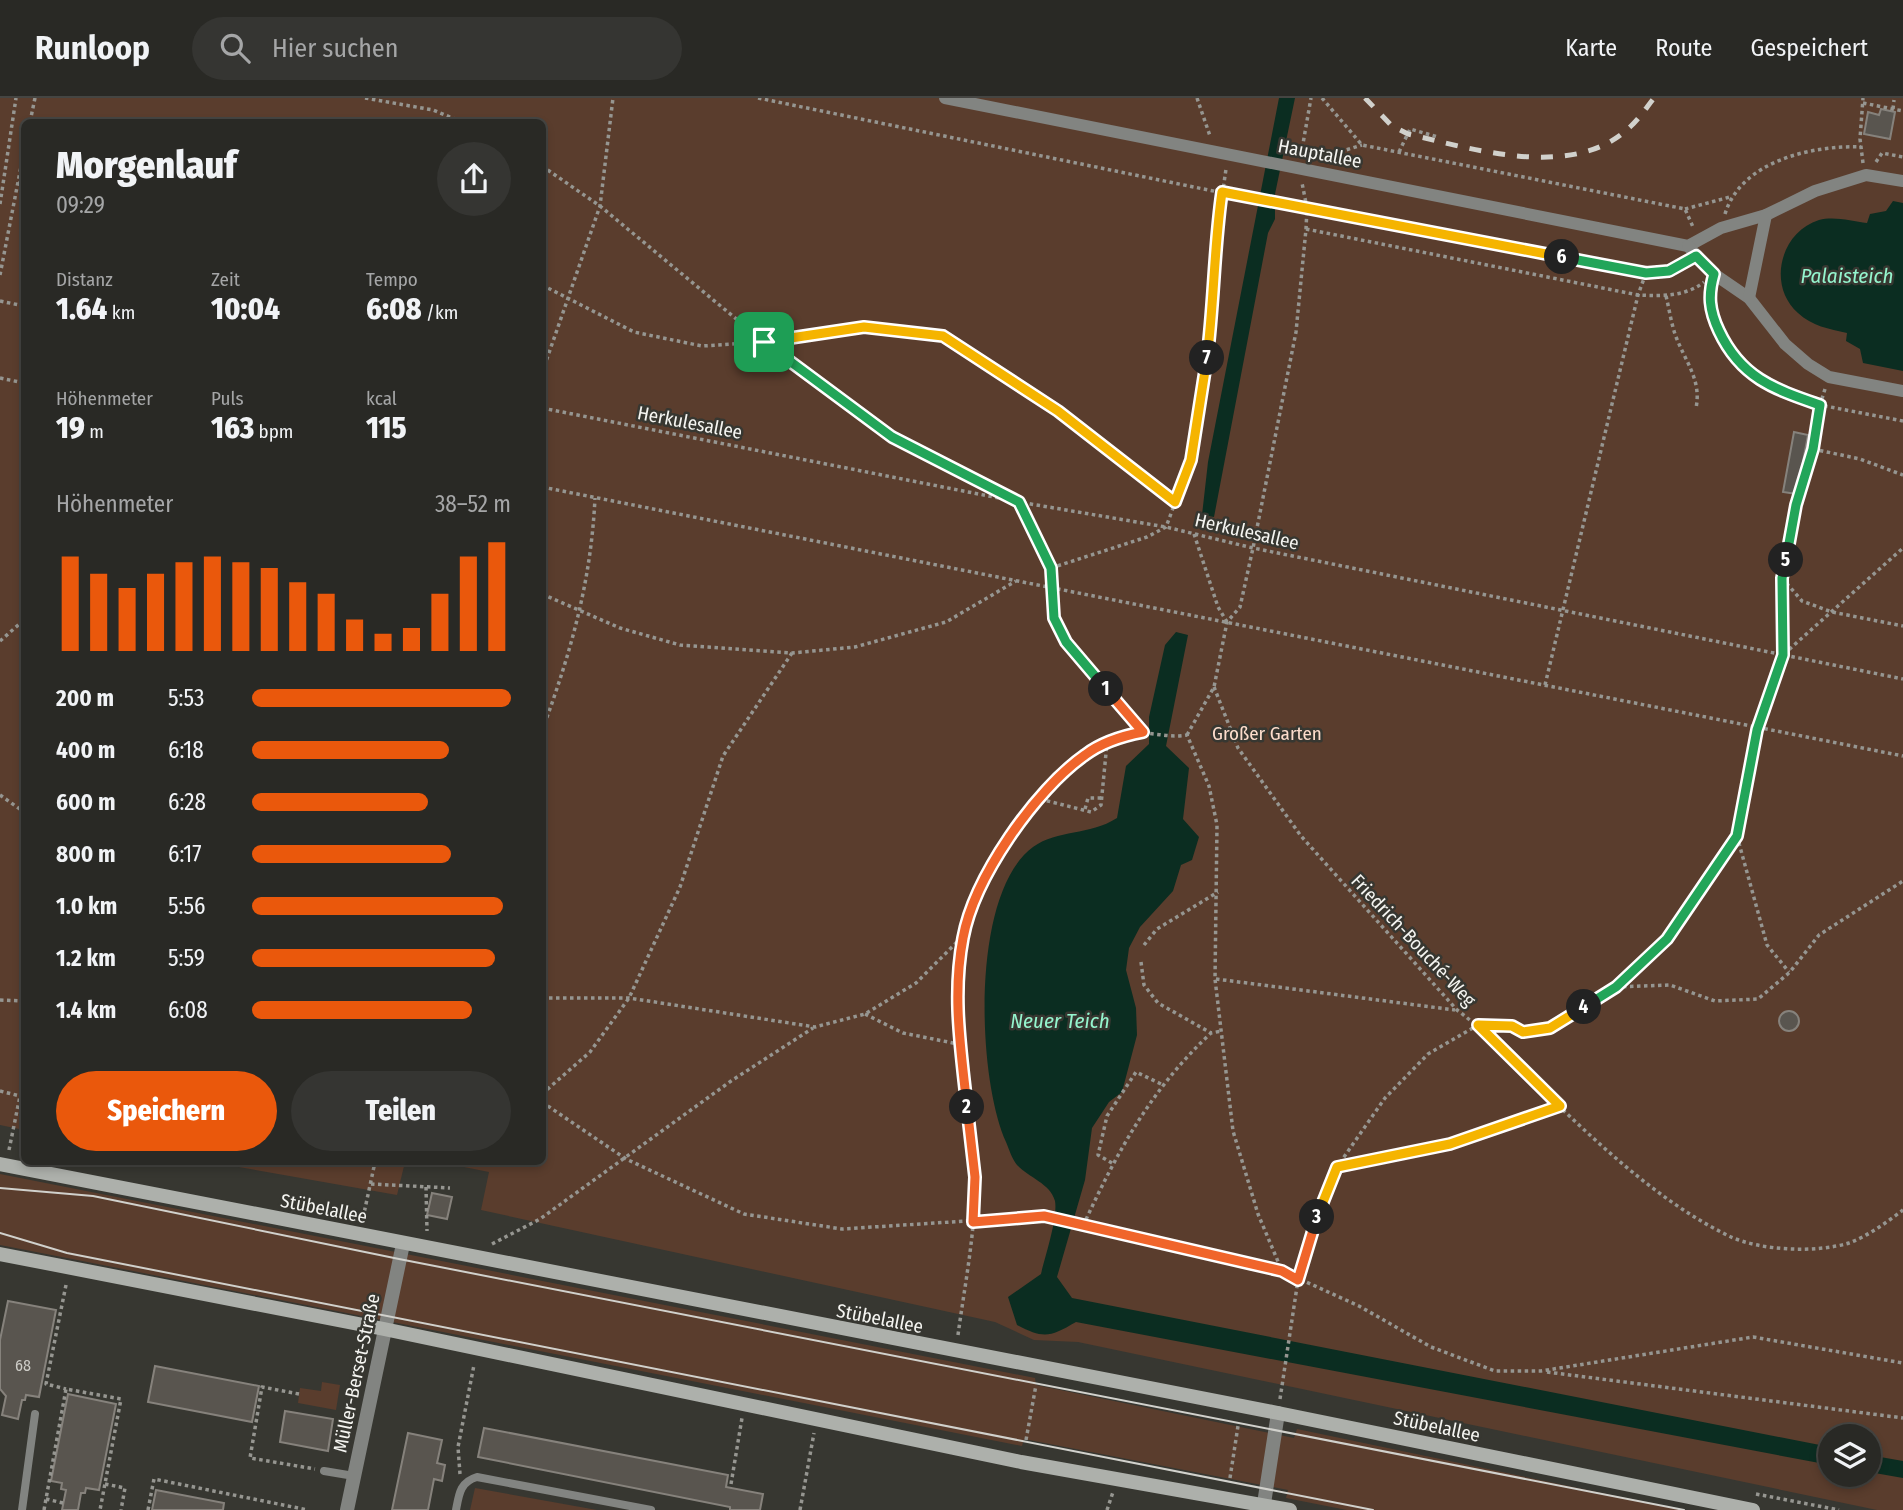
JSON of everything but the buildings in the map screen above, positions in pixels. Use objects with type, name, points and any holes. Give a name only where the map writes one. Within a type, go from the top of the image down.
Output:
[{"type":"main road","name":"Stübelallee","points":[[0,1164],[403,1244],[1279,1406],[1753,1510]]},
{"type":"main road","points":[[0,1254],[384,1329],[1021,1462],[1263,1508],[1290,1510]]},
{"type":"street","name":"Hauptallee","points":[[945,98],[1695,247]]},
{"type":"street","points":[[1903,181],[1866,175],[1815,191],[1766,215],[1721,228],[1695,247],[1714,274],[1749,298],[1785,344],[1829,377],[1903,391]]},
{"type":"street","points":[[1749,298],[1766,215]]},
{"type":"street","name":"Müller-Berset-Straße","points":[[347,1510],[403,1244]]},
{"type":"street","points":[[1263,1508],[1279,1406]]},
{"type":"lane","points":[[22,1510],[35,1414]]},
{"type":"lane","points":[[324,1471],[354,1476]]},
{"type":"lane","points":[[456,1510],[461,1487],[468,1480],[478,1477],[651,1510]]},
{"type":"path","points":[[0,204],[16,98]]},
{"type":"path","points":[[31,119],[35,98]]},
{"type":"path","points":[[365,98],[433,110],[455,119]]},
{"type":"path","points":[[546,361],[600,206],[613,98]]},
{"type":"path","points":[[758,98],[1244,198],[1646,273],[1669,271],[1695,247],[1685,209]]},
{"type":"path","points":[[1051,568],[1147,537],[1166,527],[1191,460],[1213,313],[1213,260],[1222,192],[1222,153],[1197,98]]},
{"type":"path","points":[[1187,735],[1214,687],[1227,622],[1240,607],[1296,332],[1307,208],[1299,168],[1311,98]]},
{"type":"path","points":[[1322,98],[1362,145]]},
{"type":"path","points":[[1866,175],[1861,147],[1863,100],[1876,106],[1903,111]]},
{"type":"path","points":[[1893,109],[1895,100]]},
{"type":"path","points":[[1874,114],[1876,106]]},
{"type":"path","points":[[1399,152],[1410,129],[1438,137]]},
{"type":"path","points":[[1299,168],[1315,159],[1362,145],[1685,209],[1730,197],[1761,170],[1786,158],[1815,149],[1861,147]]},
{"type":"path","points":[[1866,175],[1882,153],[1903,157]]},
{"type":"path","points":[[0,275],[21,166]]},
{"type":"path","points":[[546,169],[600,206],[764,342],[892,437],[1019,502],[1051,568],[1054,618],[1066,642],[1143,732]]},
{"type":"path","points":[[1721,228],[1730,197]]},
{"type":"path","points":[[1306,229],[1638,295],[1666,296],[1694,290],[1714,274]]},
{"type":"path","points":[[1545,685],[1638,295],[1646,273]]},
{"type":"path","points":[[1714,274],[1708,295],[1713,318],[1729,353],[1752,375],[1778,390],[1820,405],[1903,421]]},
{"type":"path","points":[[546,287],[634,332],[702,346],[764,342],[864,327],[943,336],[1058,411],[1175,502]]},
{"type":"path","points":[[1666,296],[1675,335],[1694,375],[1699,395],[1696,408]]},
{"type":"path","points":[[0,302],[21,306]]},
{"type":"path","points":[[1279,1406],[1298,1280],[1318,1213],[1337,1167],[1385,1098],[1428,1054],[1478,1025],[1512,1026],[1523,1032],[1550,1028],[1616,987],[1667,939],[1737,836],[1757,730],[1783,655],[1782,578],[1796,505],[1813,449],[1820,405],[1829,377]]},
{"type":"path","points":[[0,378],[21,382]]},
{"type":"path","name":"Herkulesallee","points":[[546,409],[1019,502],[1166,527],[1253,548],[1903,679]]},
{"type":"path","points":[[1813,449],[1860,459],[1903,475]]},
{"type":"path","points":[[546,488],[1903,757]]},
{"type":"path","points":[[546,719],[581,611],[592,552],[595,498]]},
{"type":"path","points":[[1194,534],[1218,607],[1227,622]]},
{"type":"path","points":[[1783,655],[1903,548]]},
{"type":"path","points":[[1782,578],[1802,601],[1832,612],[1903,626]]},
{"type":"path","points":[[546,596],[620,628],[680,645],[792,653],[855,647],[946,622],[1016,580]]},
{"type":"path","points":[[0,641],[21,623]]},
{"type":"path","points":[[546,1090],[590,1052],[629,998],[658,940],[680,887],[723,756],[792,653]]},
{"type":"path","name":"Friedrich-Bouché-Weg","points":[[1214,687],[1238,748],[1301,836],[1457,1010],[1478,1025],[1560,1106],[1668,1199],[1731,1237],[1783,1248],[1809,1250],[1850,1242],[1903,1210]]},
{"type":"path","points":[[958,1335],[973,1222],[975,1177],[956,1009],[963,936],[984,880],[1006,841],[1040,799],[1084,756],[1107,742],[1143,732],[1169,738],[1187,735]]},
{"type":"path","points":[[1187,735],[1209,786],[1217,825],[1215,979],[1233,1131],[1258,1214],[1282,1271]]},
{"type":"path","points":[[1040,799],[1097,810],[1102,798],[1107,742]]},
{"type":"path","points":[[0,795],[21,810]]},
{"type":"path","points":[[1085,809],[1088,798],[1102,798]]},
{"type":"path","points":[[1737,836],[1768,945],[1790,972]]},
{"type":"path","points":[[1616,987],[1670,985],[1715,1001],[1758,999],[1790,972],[1819,935],[1903,881]]},
{"type":"path","points":[[1144,946],[1157,929],[1218,892]]},
{"type":"path","points":[[490,1245],[540,1219],[731,1080],[815,1027],[865,1014],[916,983],[963,936]]},
{"type":"path","points":[[1141,962],[1144,985],[1158,1003],[1210,1033]]},
{"type":"path","points":[[1215,979],[1457,1010]]},
{"type":"path","points":[[546,998],[629,998],[815,1027]]},
{"type":"path","points":[[0,1000],[21,1001]]},
{"type":"path","points":[[865,1014],[903,1033],[958,1044]]},
{"type":"path","points":[[1083,1226],[1112,1163],[1161,1084],[1210,1033],[1222,1031]]},
{"type":"path","points":[[1112,1163],[1098,1155],[1108,1116],[1136,1072],[1161,1084]]},
{"type":"path","points":[[0,1091],[21,1097]]},
{"type":"path","points":[[9,1150],[21,1101]]},
{"type":"path","points":[[546,1105],[626,1159],[744,1214],[842,1229],[1044,1216],[1282,1271],[1359,1306],[1431,1347],[1495,1371],[1541,1371],[1903,1418]]},
{"type":"path","points":[[1337,1167],[1450,1144],[1560,1106]]},
{"type":"path","points":[[363,1218],[375,1165]]},
{"type":"path","points":[[370,1184],[450,1188]]},
{"type":"path","points":[[426,1187],[427,1231]]},
{"type":"path","points":[[66,1285],[46,1384],[121,1399],[110,1445],[100,1510]]},
{"type":"path","points":[[1541,1371],[1753,1337],[1903,1363]]},
{"type":"path","points":[[461,1487],[458,1447],[474,1365]]},
{"type":"path","points":[[1026,1440],[1036,1385]]},
{"type":"path","points":[[299,1394],[262,1387],[250,1458],[324,1471]]},
{"type":"path","points":[[44,1510],[66,1389]]},
{"type":"path","points":[[731,1483],[743,1418]]},
{"type":"path","points":[[1230,1478],[1238,1426]]},
{"type":"path","points":[[800,1510],[814,1431]]},
{"type":"path","points":[[148,1510],[154,1479],[309,1510]]},
{"type":"path","points":[[105,1484],[125,1488],[121,1510]]},
{"type":"path","points":[[1107,1510],[1113,1490]]},
{"type":"path","points":[[46,1499],[63,1503]]},
{"type":"green space","name":"Großer Garten","points":[[0,98],[1903,98],[1903,1510],[1877,1510],[1078,1342],[1034,1340],[995,1322],[481,1210],[489,1172],[454,1165],[546,1165],[546,119],[21,119],[21,1129],[0,1125]]},
{"type":"green space","points":[[227,1165],[404,1165],[397,1195]]},
{"type":"green space","points":[[0,1174],[1035,1378],[1036,1385],[1294,1438],[1297,1429],[1683,1510],[1347,1510],[1286,1498],[1288,1490],[1024,1439],[1022,1446],[0,1245]]},
{"type":"green space","points":[[322,1382],[340,1385],[336,1410],[298,1403],[300,1388],[321,1391]]},
{"type":"green space","points":[[475,1488],[597,1510],[470,1510]]},
{"type":"water","points":[[1279,98],[1295,98],[1275,194],[1275,219],[1268,233],[1214,517],[1202,515],[1208,462]]},
{"type":"water","name":"Palaisteich","points":[[1893,201],[1903,203],[1903,371],[1863,363],[1860,349],[1846,341],[1847,333],[1821,326],[1803,317],[1788,302],[1781,275],[1787,248],[1806,226],[1831,218],[1867,223],[1870,214],[1886,211]]},
{"type":"water","name":"Neuer Teich","points":[[1176,632],[1188,635],[1166,746],[1189,768],[1183,819],[1199,837],[1192,860],[1181,865],[1173,891],[1140,927],[1129,948],[1126,970],[1136,1008],[1137,1035],[1122,1092],[1109,1102],[1092,1128],[1085,1180],[1057,1277],[1072,1298],[1818,1445],[1818,1463],[1076,1322],[1060,1331],[1047,1334],[1034,1333],[1017,1325],[1008,1297],[1041,1274],[1053,1227],[1055,1201],[1049,1190],[1017,1165],[996,1113],[985,1033],[989,944],[998,904],[1013,870],[1033,847],[1053,837],[1096,828],[1117,818],[1126,766],[1149,744],[1149,717],[1165,645]]},
{"type":"water","points":[[1881,1457],[1903,1461],[1903,1478],[1881,1474]]},
{"type":"tram line","points":[[0,1188],[93,1196],[399,1259],[1684,1510]]},
{"type":"tram line","points":[[0,1233],[67,1253],[1373,1510]]},
{"type":"railway","points":[[1365,98],[1392,126],[1408,134],[1492,153],[1552,157],[1581,153],[1607,143],[1630,127],[1654,98]]},
{"type":"route","points":[[1222,192],[1646,273],[1669,271],[1696,256],[1714,274],[1708,295],[1713,318],[1729,353],[1752,375],[1778,390],[1820,405],[1813,449],[1796,505],[1782,578],[1783,655],[1757,730],[1737,836],[1667,939],[1616,987],[1550,1028],[1523,1032],[1512,1026],[1478,1025],[1501,1051],[1560,1106],[1450,1144],[1337,1167],[1318,1213],[1298,1280],[1282,1271],[1044,1216],[1012,1216],[973,1222],[975,1177],[956,1009],[963,936],[984,880],[1006,841],[1040,799],[1084,756],[1107,742],[1143,732],[1066,642],[1054,618],[1051,568],[1019,502],[892,437],[764,342],[864,327],[943,336],[1058,411],[1175,502],[1191,460],[1204,383],[1213,313],[1213,260],[1222,192]]}]
